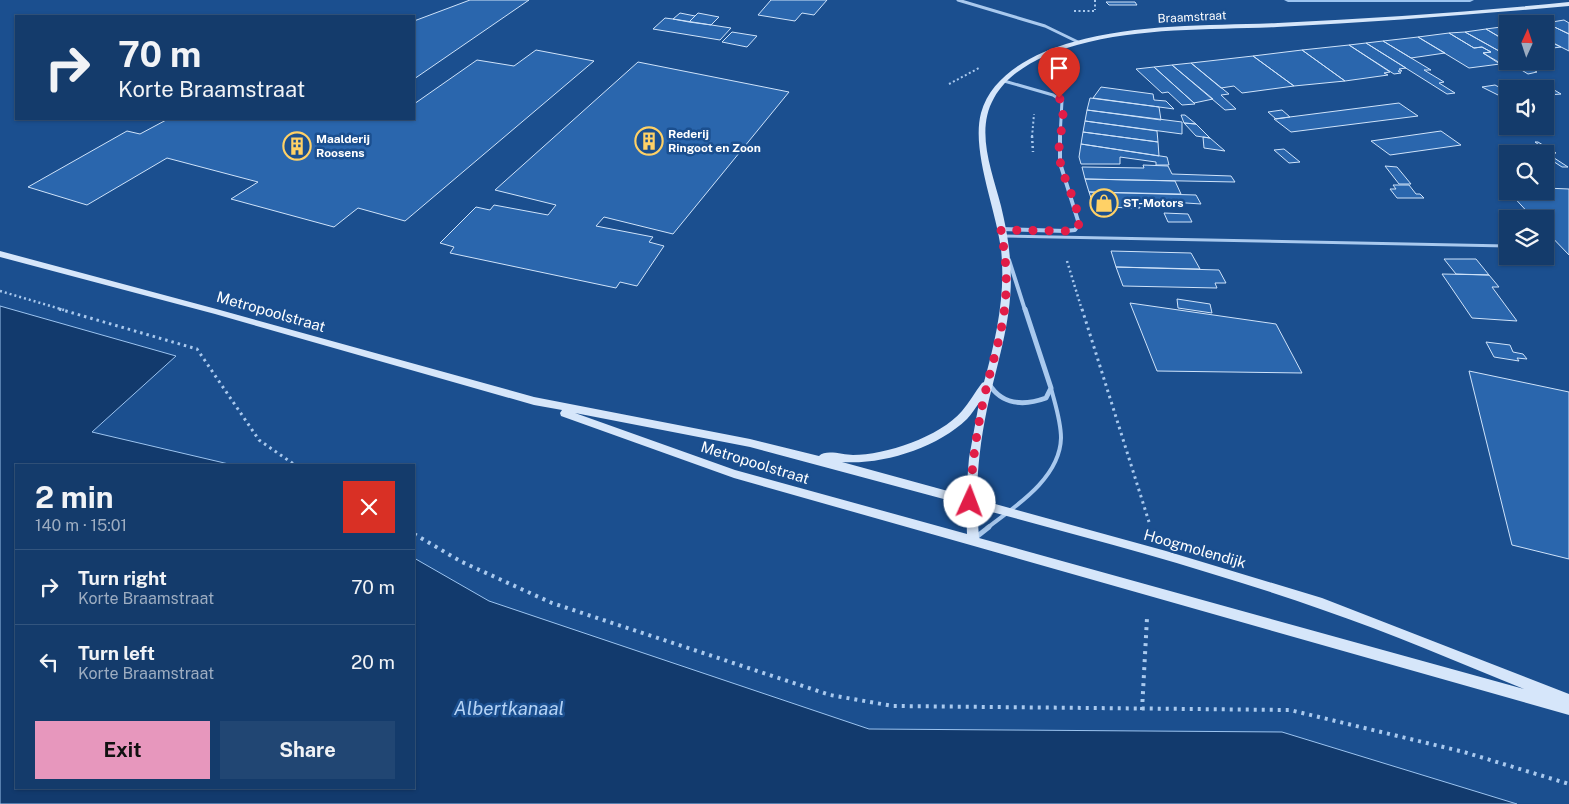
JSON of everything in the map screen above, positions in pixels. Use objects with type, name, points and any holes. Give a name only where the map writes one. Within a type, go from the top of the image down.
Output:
[{"type":"street","points":[[958,0],[1045,26],[1078,42]]},
{"type":"street","name":"Braamstraat","points":[[1051,388],[1005,249],[983,148],[983,123],[990,99],[1008,76],[1052,50],[1078,42],[1157,31],[1421,17],[1569,4]]},
{"type":"street","points":[[1002,233],[1075,230],[1079,224],[1060,163],[1059,149],[1064,105],[1059,98],[1047,93],[1004,82]]},
{"type":"street","name":"Braamstraat","points":[[973,540],[970,502],[975,450],[988,381],[999,342],[1006,288],[1005,249]]},
{"type":"street","name":"Metropoolstraat","points":[[0,254],[534,401],[750,443],[803,456]]},
{"type":"street","points":[[803,456],[854,459],[901,451],[938,436],[965,415],[988,381],[993,391],[1004,399],[1018,403],[1034,403],[1046,398],[1051,388]]},
{"type":"street","name":"Metropoolstraat","points":[[534,401],[672,453],[734,474],[973,540]]},
{"type":"street","name":"Hoogmolendijk","points":[[803,456],[1151,552],[1286,592],[1386,627],[1569,700]]},
{"type":"street","points":[[973,540],[1569,708]]},
{"type":"lane","points":[[1002,233],[1059,237],[1499,246]]},
{"type":"lane","name":"Braamstraat","points":[[973,540],[1034,490],[1053,468],[1060,445],[1051,388]]},
{"type":"path","points":[[1066,8],[1076,11],[1096,11]]},
{"type":"path","points":[[1035,160],[1030,130],[1035,113],[1047,93]]},
{"type":"path","points":[[1059,237],[1145,505],[1150,524],[1151,552]]},
{"type":"path","points":[[0,291],[197,349],[259,440],[294,464]]},
{"type":"path","points":[[415,535],[462,562],[552,603],[830,695],[893,706],[1290,710],[1464,752],[1569,784]]},
{"type":"path","points":[[1142,710],[1149,589]]},
{"type":"water","name":"Albertkanaal","points":[[0,306],[176,356],[92,432],[229,464],[15,464],[15,789],[415,789],[415,559],[489,601],[869,729],[1282,732],[1517,804],[0,804]]},
{"type":"building","points":[[470,0],[529,0],[415,78],[415,21]]},
{"type":"building","points":[[771,0],[827,0],[814,15],[802,13],[795,21],[758,15]]},
{"type":"building","points":[[1106,2],[1135,2],[1137,5],[1109,5]]},
{"type":"building","points":[[680,13],[695,16],[689,22],[673,19]]},
{"type":"building","points":[[698,13],[719,17],[711,25],[689,22]]},
{"type":"building","points":[[665,18],[731,28],[720,40],[653,29]]},
{"type":"building","points":[[1564,20],[1569,23],[1569,34],[1554,27],[1554,22]]},
{"type":"building","points":[[1499,27],[1499,37],[1486,29]]},
{"type":"building","points":[[1554,27],[1569,34],[1569,51],[1554,44]]},
{"type":"building","points":[[1486,29],[1499,37],[1499,51],[1465,32]]},
{"type":"building","points":[[732,32],[757,36],[747,47],[722,42]]},
{"type":"building","points":[[1465,32],[1499,51],[1499,62],[1483,53],[1491,52],[1482,47],[1474,48],[1449,33]]},
{"type":"building","points":[[1449,33],[1474,48],[1482,47],[1491,52],[1483,53],[1499,64],[1469,68],[1418,37]]},
{"type":"building","points":[[1418,37],[1445,53],[1411,58],[1383,41]]},
{"type":"building","points":[[1383,41],[1431,70],[1424,70],[1444,82],[1439,83],[1455,93],[1447,94],[1366,43]]},
{"type":"building","points":[[1366,43],[1406,68],[1399,69],[1402,71],[1398,71],[1401,73],[1394,74],[1349,45]]},
{"type":"building","points":[[1349,45],[1390,72],[1384,73],[1388,75],[1345,81],[1302,50]]},
{"type":"building","name":"Maalderij Roosens","points":[[536,50],[594,61],[405,221],[358,208],[334,227],[231,199],[258,182],[167,158],[87,205],[28,187],[127,131],[140,134],[166,120],[415,120],[415,103],[477,60],[514,66]]},
{"type":"building","points":[[1302,50],[1345,81],[1294,86],[1253,56]]},
{"type":"building","points":[[1253,56],[1294,86],[1242,93],[1234,86],[1221,88],[1191,63]]},
{"type":"building","name":"Rederij Ringoot en Zoon","points":[[638,62],[789,92],[673,234],[604,217],[596,226],[653,237],[649,242],[664,246],[637,286],[620,282],[616,288],[450,253],[454,247],[440,243],[476,207],[490,210],[494,205],[548,215],[556,205],[495,190]]},
{"type":"building","points":[[1191,63],[1229,94],[1221,95],[1236,109],[1225,110],[1172,65]]},
{"type":"building","points":[[1172,65],[1213,99],[1194,103],[1154,67]]},
{"type":"building","points":[[1154,67],[1195,104],[1182,105],[1168,92],[1162,93],[1136,69]]},
{"type":"building","points":[[1521,70],[1533,70],[1537,72],[1528,74]]},
{"type":"building","points":[[1495,85],[1499,87],[1499,96],[1482,87]]},
{"type":"building","points":[[1101,87],[1153,94],[1154,100],[1166,101],[1174,109],[1093,98]]},
{"type":"building","points":[[1554,90],[1561,94],[1554,95]]},
{"type":"building","points":[[1090,98],[1159,107],[1161,120],[1087,110]]},
{"type":"building","points":[[1399,103],[1418,116],[1291,132],[1274,119]]},
{"type":"building","points":[[1087,110],[1182,122],[1182,134],[1085,121]]},
{"type":"building","points":[[1282,110],[1290,117],[1276,119],[1268,112]]},
{"type":"building","points":[[1181,115],[1185,115],[1196,124],[1184,123]]},
{"type":"building","points":[[1085,121],[1157,131],[1158,142],[1083,132]]},
{"type":"building","points":[[1184,123],[1196,124],[1210,138],[1196,136]]},
{"type":"building","points":[[1441,131],[1461,145],[1390,155],[1371,141]]},
{"type":"building","points":[[1083,132],[1158,142],[1159,156],[1081,144]]},
{"type":"building","points":[[1203,137],[1210,138],[1225,151],[1204,148]]},
{"type":"building","points":[[1081,144],[1167,157],[1169,165],[1156,165],[1156,162],[1120,157],[1120,164],[1081,164],[1079,157]]},
{"type":"building","points":[[1284,149],[1300,162],[1289,163],[1274,150]]},
{"type":"building","points":[[1554,158],[1568,167],[1562,167],[1554,162]]},
{"type":"building","points":[[1143,165],[1168,166],[1172,174],[1231,176],[1235,182],[1085,179],[1082,167],[1144,168]]},
{"type":"building","points":[[1385,166],[1397,167],[1411,184],[1399,184]]},
{"type":"building","points":[[1085,179],[1175,181],[1181,194],[1089,192]]},
{"type":"building","points":[[1393,185],[1409,185],[1416,194],[1420,194],[1424,198],[1397,198],[1390,189],[1396,189]]},
{"type":"building","points":[[1554,188],[1569,189],[1569,255],[1554,239],[1554,210],[1526,210],[1516,200],[1554,200]]},
{"type":"building","points":[[1089,192],[1196,195],[1201,204],[1157,201],[1158,203],[1137,202],[1140,208],[1094,207]]},
{"type":"building","points":[[1164,213],[1188,214],[1192,222],[1168,222]]},
{"type":"building","points":[[1111,251],[1191,253],[1200,269],[1116,267]]},
{"type":"building","points":[[1444,259],[1476,259],[1489,275],[1456,274]]},
{"type":"building","points":[[1116,267],[1219,270],[1226,283],[1215,283],[1217,288],[1123,286]]},
{"type":"building","points":[[1442,274],[1489,275],[1499,287],[1492,287],[1517,321],[1472,318]]},
{"type":"building","points":[[1177,299],[1210,304],[1212,313],[1178,308]]},
{"type":"building","points":[[1130,303],[1276,324],[1302,373],[1157,371]]},
{"type":"building","points":[[1486,342],[1510,345],[1513,352],[1523,354],[1527,359],[1517,358],[1519,361],[1494,357]]},
{"type":"building","points":[[1469,371],[1569,392],[1569,559],[1512,545]]},
{"type":"waterway","points":[[1288,0],[1470,0]]},
{"type":"place","name":"Rederij Ringoot en Zoon","points":[[649,141]]},
{"type":"place","name":"Maalderij Roosens","points":[[297,146]]},
{"type":"place","name":"ST-Motors","points":[[1104,203]]},
{"type":"route","points":[[970,502],[971,475],[976,442],[988,381],[999,342],[1006,288],[1005,249],[1001,230],[1065,231],[1075,230],[1079,224],[1060,163],[1059,149],[1064,105],[1059,98]]}]
